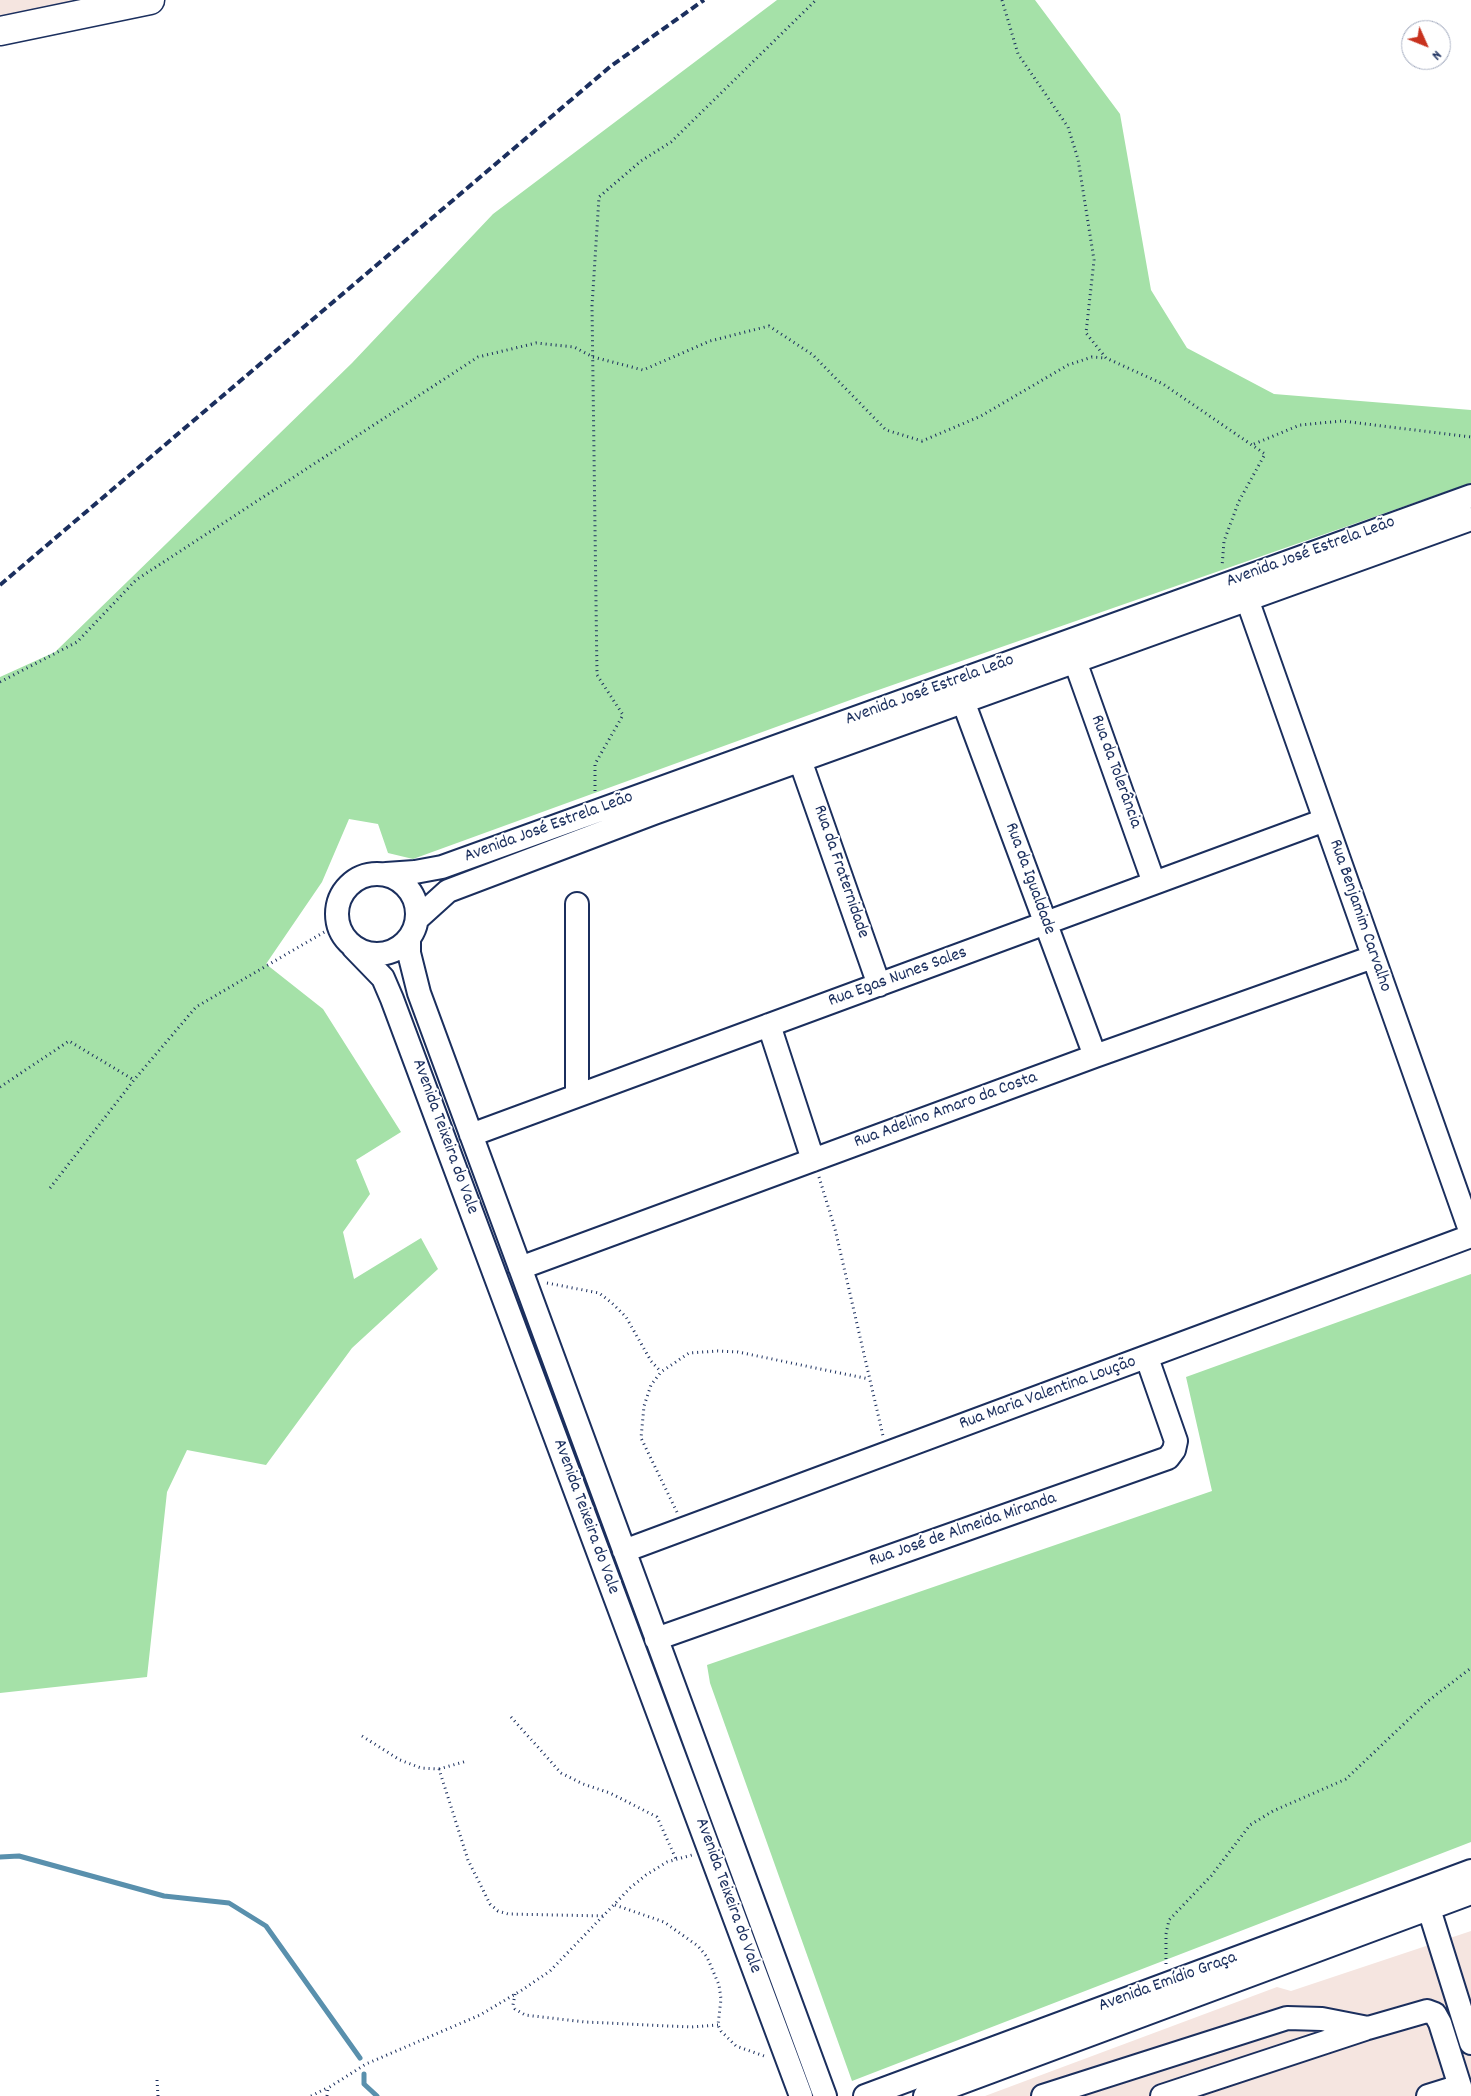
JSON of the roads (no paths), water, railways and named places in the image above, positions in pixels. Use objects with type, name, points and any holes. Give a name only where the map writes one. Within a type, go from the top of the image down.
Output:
[{"type":"main road","points":[[0,31],[150,0]]},
{"type":"street","name":"Avenida José Estrela Leão","points":[[386,874],[415,872],[442,867],[1471,496]]},
{"type":"street","name":"Avenida José Estrela Leão","points":[[414,929],[448,891],[800,760],[1471,519]]},
{"type":"street","name":"Rua Benjamim Carvalho","points":[[1247,599],[1471,1234]]},
{"type":"street","name":"Rua da Tolerância","points":[[1076,661],[1154,883]]},
{"type":"street","name":"Rua da Igualdade","points":[[963,702],[1095,1056]]},
{"type":"street","name":"Rua da Fraternidade","points":[[800,760],[879,985]]},
{"type":"street","name":"Rua Egas Nunes Sales","points":[[471,1135],[1325,820]]},
{"type":"street","name":"Avenida Teixeira do Vale","points":[[801,2096],[392,998],[383,978],[344,937],[338,924],[337,911],[340,897],[348,886],[359,878],[372,874],[386,874],[407,886],[414,896],[414,929],[410,953],[419,993],[825,2096]]},
{"type":"street","points":[[577,1096],[578,904]]},
{"type":"street","points":[[353,947],[364,952],[389,953],[400,947],[414,929]]},
{"type":"street","name":"Rua Adelino Amaro da Costa","points":[[522,1274],[813,1160],[1095,1056],[1373,957]]},
{"type":"street","points":[[769,1025],[813,1160]]},
{"type":"street","name":"Rua Maria Valentina Loução","points":[[624,1551],[1147,1358],[1471,1234]]},
{"type":"street","name":"Rua José de Almeida Miranda","points":[[656,1639],[1168,1458],[1174,1450],[1176,1441],[1147,1358]]},
{"type":"street","name":"Avenida Emídio Graça","points":[[865,2096],[1471,1871]]},
{"type":"street","name":"Avenida Emídio Graça","points":[[925,2096],[1471,1893]]},
{"type":"street","points":[[1429,1909],[1463,1994],[1471,2043]]},
{"type":"street","points":[[1162,2096],[1368,2028],[1422,2012],[1432,2012],[1440,2023],[1461,2091],[1428,2096]]},
{"type":"street","points":[[1044,2096],[1288,2018],[1322,2020],[1368,2028]]},
{"type":"waterway","points":[[0,1857],[19,1856],[164,1896],[229,1903],[266,1926],[360,2058]]},
{"type":"waterway","points":[[364,2074],[364,2084],[377,2096]]},
{"type":"railway","points":[[0,585],[611,66],[704,0]]}]
